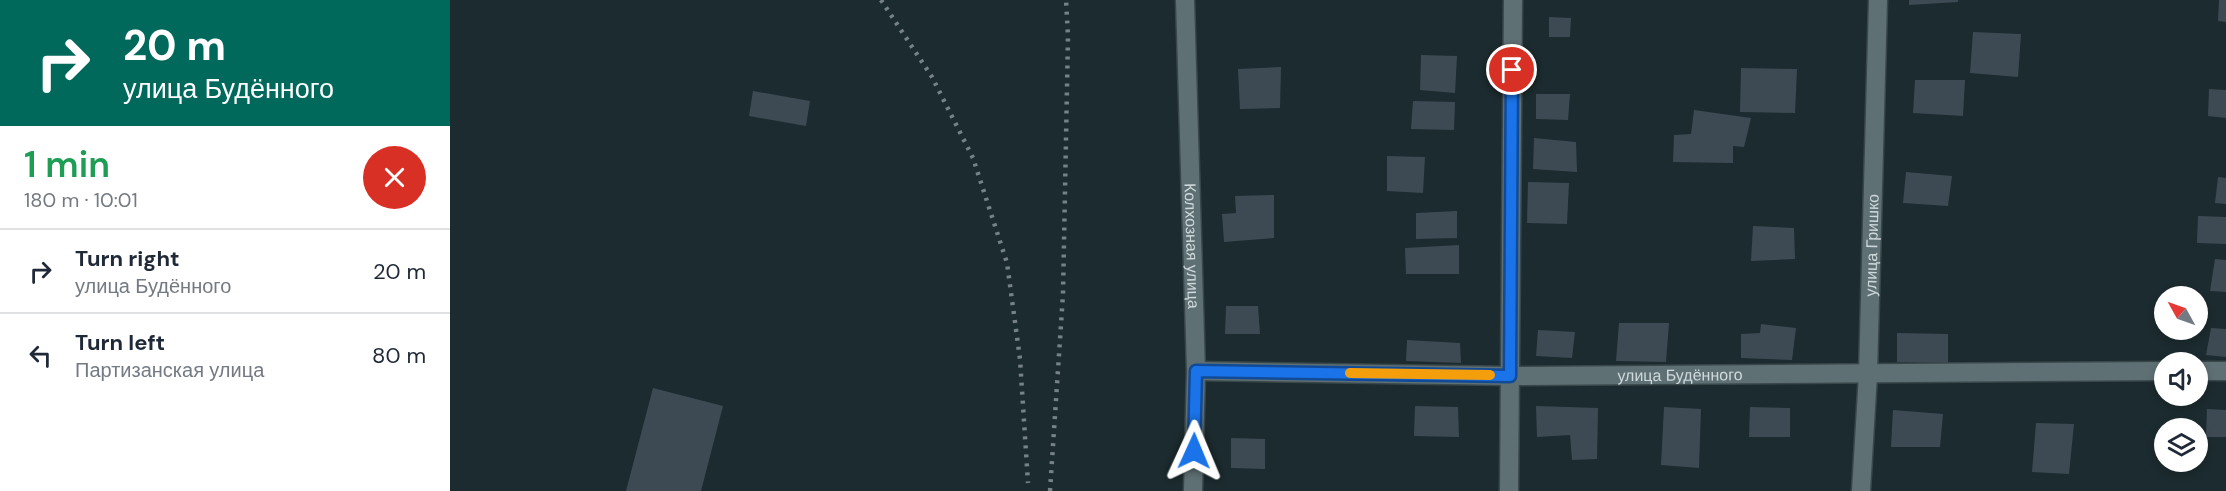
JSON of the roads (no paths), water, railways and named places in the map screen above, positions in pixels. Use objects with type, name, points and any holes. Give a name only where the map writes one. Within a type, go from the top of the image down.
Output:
[{"type":"street","name":"Колхозная улица","points":[[1185,0],[1196,371],[1193,491]]},
{"type":"street","points":[[1509,491],[1513,0]]},
{"type":"street","name":"улица Гришко","points":[[1861,491],[1868,374],[1878,0]]},
{"type":"street","points":[[2208,371],[2226,370]]},
{"type":"street","name":"улица Будённого","points":[[1196,371],[1510,376],[2154,371]]},
{"type":"railway","points":[[881,0],[932,77],[973,158],[1007,263],[1020,359],[1028,483]]},
{"type":"railway","points":[[1050,491],[1063,294],[1068,36],[1066,0]]}]
